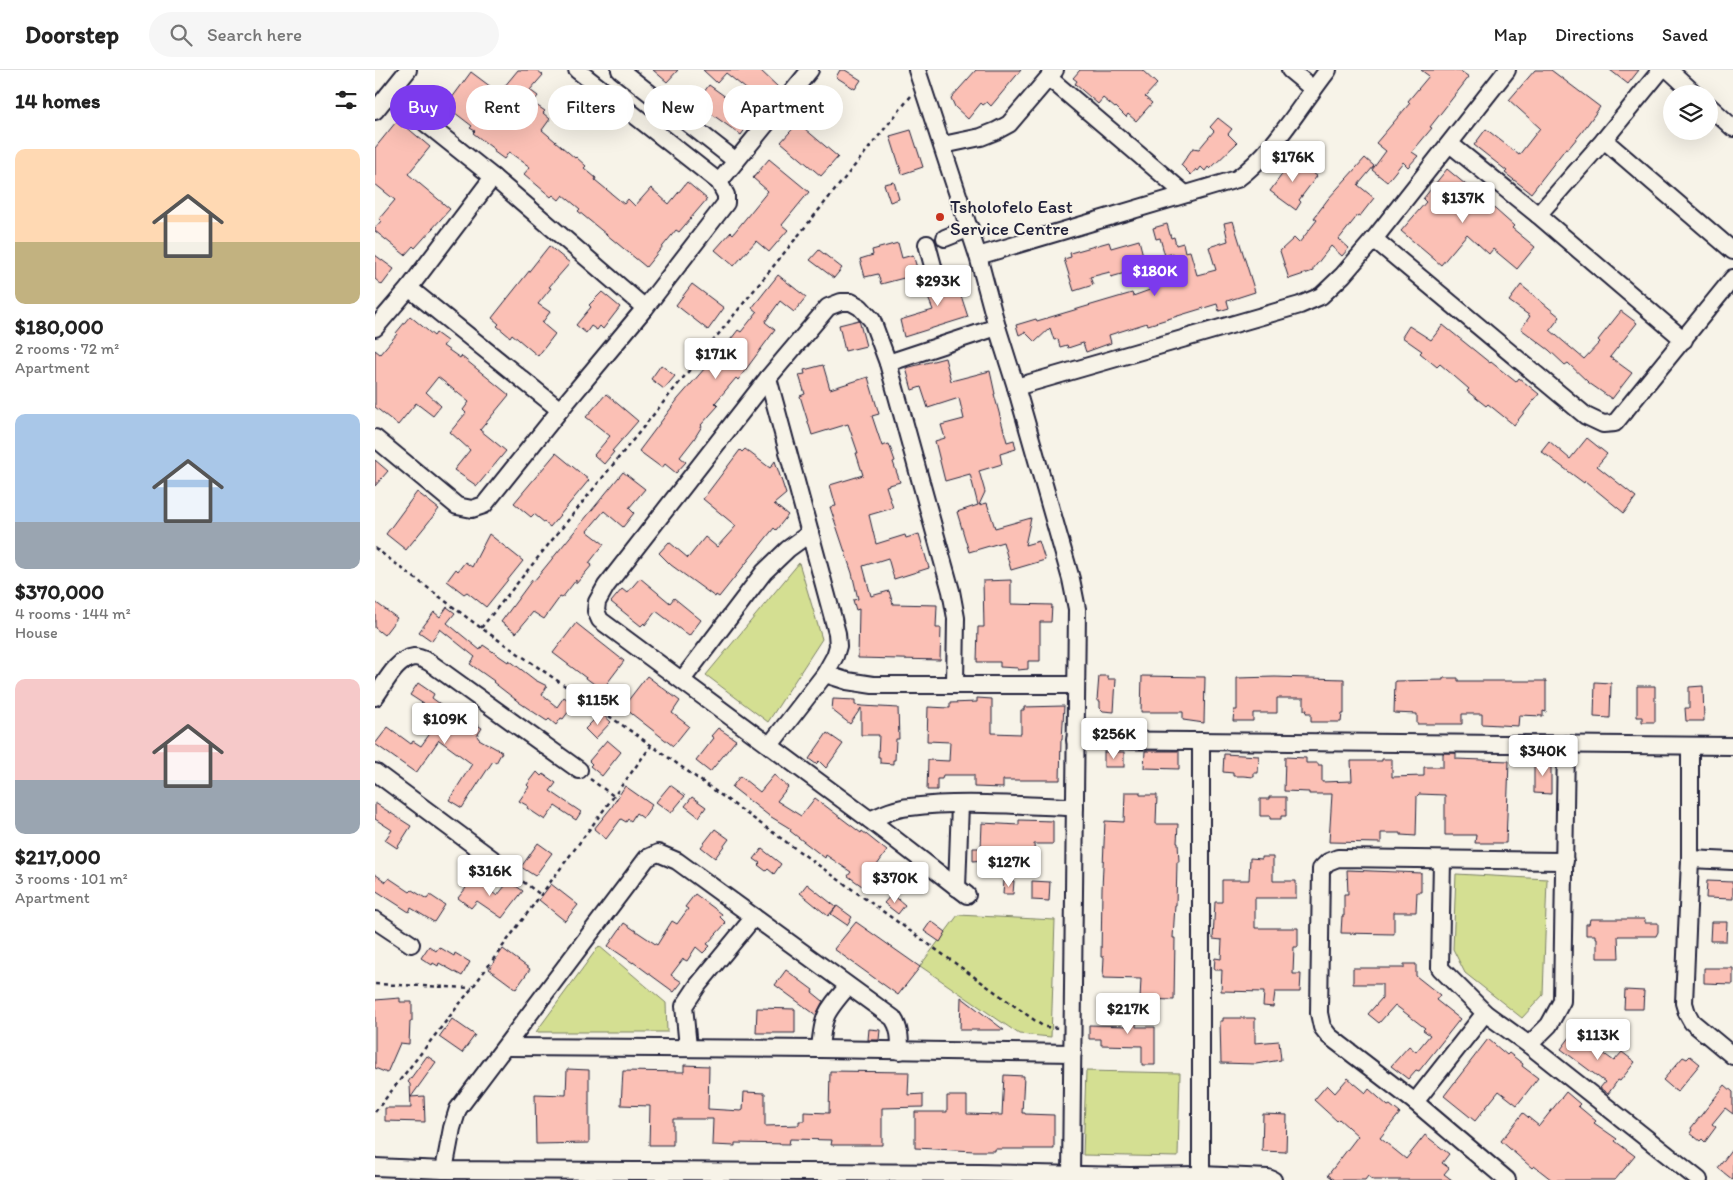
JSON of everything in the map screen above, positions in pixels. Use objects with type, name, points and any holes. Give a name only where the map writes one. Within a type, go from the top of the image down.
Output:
[{"type":"street","points":[[375,111],[408,70]]},
{"type":"street","points":[[375,438],[457,506],[472,509],[484,505],[645,308],[725,203],[725,195],[713,177],[577,70]]},
{"type":"street","points":[[620,70],[736,161]]},
{"type":"street","points":[[713,177],[736,161],[810,70]]},
{"type":"street","points":[[1290,70],[1313,89]]},
{"type":"street","points":[[979,256],[1237,179],[1250,169],[1266,152],[1328,70]]},
{"type":"street","points":[[1016,387],[1300,305],[1321,296],[1343,275],[1374,239],[1507,70]]},
{"type":"street","points":[[1538,215],[1604,140],[1661,70]]},
{"type":"street","points":[[1669,70],[1685,85]]},
{"type":"street","points":[[943,145],[981,136],[1009,124],[1052,74],[1185,194]]},
{"type":"street","points":[[919,77],[979,256],[997,327],[1071,579],[1077,609],[1071,1176]]},
{"type":"street","points":[[389,94],[493,177],[645,308]]},
{"type":"street","points":[[1718,114],[1733,128]]},
{"type":"street","points":[[1604,140],[1733,251]]},
{"type":"street","points":[[1449,144],[1538,215],[1684,340]]},
{"type":"street","points":[[713,177],[722,150]]},
{"type":"street","points":[[375,328],[409,288],[493,177]]},
{"type":"street","points":[[945,238],[970,228]]},
{"type":"street","points":[[1374,239],[1586,416],[1603,424],[1615,423],[1733,278]]},
{"type":"street","points":[[927,244],[934,270]]},
{"type":"street","points":[[409,288],[560,410]]},
{"type":"street","points":[[955,684],[956,618],[951,591],[888,363],[872,320],[861,307],[851,302],[841,302],[828,307],[767,378],[605,586],[597,602],[596,611],[600,620],[633,646],[683,680],[770,745],[962,892],[959,804]]},
{"type":"street","points":[[888,363],[997,327]]},
{"type":"street","points":[[767,378],[837,633],[835,656],[825,674],[770,745]]},
{"type":"street","points":[[683,680],[764,572],[788,548],[810,533]]},
{"type":"street","points":[[375,697],[400,663],[415,657],[423,659],[579,770]]},
{"type":"street","points":[[825,674],[847,681],[873,685],[1076,684]]},
{"type":"street","points":[[1075,740],[1733,746]]},
{"type":"street","points":[[1201,741],[1201,1175]]},
{"type":"street","points":[[1529,1045],[1549,1025],[1562,1002],[1566,744]]},
{"type":"street","points":[[1690,746],[1689,859],[1684,1003],[1692,1022],[1733,1056]]},
{"type":"street","points":[[375,772],[499,864]]},
{"type":"street","points":[[870,820],[889,812],[909,807],[959,804],[1075,808]]},
{"type":"street","points":[[444,1170],[452,1128],[458,1110],[647,858],[658,853],[677,861],[893,1018],[897,1024],[900,1051]]},
{"type":"street","points":[[1507,1180],[1415,1102],[1329,1036],[1323,1027],[1319,1012],[1321,869],[1328,862],[1338,858],[1565,860]]},
{"type":"street","points":[[1689,859],[1733,861]]},
{"type":"street","points":[[1442,860],[1440,968],[1485,1013],[1529,1045],[1699,1180]]},
{"type":"street","points":[[688,1048],[684,1006],[693,992],[754,917]]},
{"type":"street","points":[[375,920],[411,944]]},
{"type":"street","points":[[820,1049],[822,1024],[825,1014],[848,986]]},
{"type":"street","points":[[1415,1102],[1485,1013]]},
{"type":"street","points":[[506,1047],[1073,1053]]},
{"type":"street","points":[[375,1167],[595,1175],[1071,1176],[1130,1178],[1201,1175],[1268,1178],[1273,1180]]},
{"type":"path","points":[[481,628],[919,77]]},
{"type":"path","points":[[375,548],[481,628],[651,745],[1044,1027],[1073,1029]]},
{"type":"path","points":[[375,1112],[472,988],[615,797],[651,745]]},
{"type":"path","points":[[579,770],[615,797]]},
{"type":"path","points":[[499,864],[541,895]]},
{"type":"path","points":[[375,984],[472,988]]},
{"type":"green space","points":[[799,563],[822,639],[768,722],[706,675]]},
{"type":"green space","points":[[1456,874],[1547,879],[1543,995],[1522,1018],[1465,973],[1453,949]]},
{"type":"green space","points":[[958,915],[1055,920],[1051,1037],[1019,1034],[920,966]]},
{"type":"green space","points":[[599,946],[666,1003],[667,1032],[536,1032]]},
{"type":"green space","points":[[1086,1071],[1180,1073],[1178,1157],[1083,1155]]},
{"type":"building","points":[[518,70],[537,70],[543,75],[534,85],[506,85]]},
{"type":"building","points":[[653,70],[678,70],[667,82]]},
{"type":"building","points":[[703,70],[760,70],[776,85],[741,85],[726,73],[717,83]]},
{"type":"building","points":[[840,70],[845,70],[861,80],[855,89],[836,77]]},
{"type":"building","points":[[976,70],[1021,70],[991,106],[987,102],[983,105],[981,103],[968,119],[955,107],[951,98]]},
{"type":"building","points":[[1080,70],[1142,70],[1157,84],[1145,97],[1152,103],[1136,121],[1128,114],[1126,117],[1103,98],[1098,104],[1075,84],[1077,81],[1073,78]]},
{"type":"building","points":[[1421,70],[1459,70],[1469,77],[1412,152],[1418,156],[1408,167],[1403,162],[1387,182],[1372,170],[1386,151],[1376,143],[1410,103],[1408,101],[1429,76]]},
{"type":"building","points":[[1535,70],[1551,70],[1600,107],[1582,132],[1568,149],[1566,148],[1531,193],[1474,145],[1486,129],[1519,155],[1540,128],[1509,100]]},
{"type":"building","points":[[1610,70],[1639,70],[1628,84]]},
{"type":"building","points":[[471,72],[488,85],[466,85],[466,121],[456,114],[456,92]]},
{"type":"building","points":[[713,88],[723,95],[723,122],[713,115]]},
{"type":"building","points":[[538,106],[545,111],[543,113],[548,117],[548,122],[542,130],[586,166],[584,168],[596,178],[595,180],[624,204],[628,199],[635,206],[651,188],[669,204],[687,182],[707,199],[679,232],[676,230],[646,267],[578,211],[580,209],[563,195],[559,200],[553,195],[551,197],[524,174],[530,167],[509,152],[504,159],[473,133],[475,131],[473,130],[538,130]]},
{"type":"building","points":[[1218,118],[1232,129],[1228,134],[1237,143],[1210,169],[1208,167],[1205,171],[1201,167],[1198,171],[1196,169],[1191,175],[1181,165],[1193,148],[1199,149],[1214,131],[1210,127]]},
{"type":"building","points":[[390,129],[410,130],[430,147],[408,174],[450,209],[415,248],[413,246],[405,255],[375,231],[375,228],[381,221],[379,219],[395,200],[375,184],[375,148]]},
{"type":"building","points":[[734,130],[745,130],[741,135]]},
{"type":"building","points":[[792,130],[806,130],[838,157],[821,176],[781,142]]},
{"type":"building","points":[[911,130],[923,167],[902,174],[890,136]]},
{"type":"building","points":[[1288,156],[1317,176],[1299,200],[1301,202],[1296,210],[1270,191],[1286,169],[1281,166]]},
{"type":"building","points":[[1365,158],[1374,166],[1358,185],[1374,198],[1339,239],[1349,248],[1342,256],[1331,246],[1313,271],[1289,279],[1280,251],[1294,238],[1299,243],[1317,220],[1314,218],[1328,199]]},
{"type":"building","points":[[769,159],[809,192],[782,225],[788,230],[769,252],[756,241],[734,266],[715,250],[731,232],[733,234],[768,191],[753,178]]},
{"type":"building","points":[[1447,169],[1496,210],[1514,226],[1512,228],[1535,247],[1517,269],[1493,249],[1489,254],[1467,234],[1441,265],[1401,231],[1426,202],[1423,199]]},
{"type":"building","points":[[894,182],[899,199],[890,202],[884,184]]},
{"type":"building","points":[[1233,221],[1255,292],[1227,301],[1229,308],[1219,311],[1217,304],[1148,325],[1147,323],[1109,335],[1111,343],[1086,352],[1083,343],[1068,348],[1067,345],[1060,347],[1058,339],[1054,340],[1050,328],[1035,342],[1025,332],[1019,335],[1016,325],[1036,319],[1037,321],[1132,293],[1133,296],[1180,279],[1173,253],[1165,256],[1160,238],[1156,239],[1153,228],[1167,224],[1171,238],[1174,237],[1176,245],[1183,243],[1185,252],[1190,251],[1197,275],[1216,270],[1209,247],[1228,241],[1224,223]]},
{"type":"building","points":[[1139,240],[1146,267],[1111,277],[1110,272],[1090,277],[1093,285],[1074,291],[1064,259],[1071,257],[1070,253],[1109,242],[1111,248]]},
{"type":"building","points":[[898,243],[902,258],[913,255],[919,274],[881,284],[878,274],[865,277],[860,259],[873,255],[872,250]]},
{"type":"building","points":[[549,246],[570,263],[549,287],[551,288],[538,304],[550,312],[542,323],[555,334],[538,356],[512,334],[510,337],[497,326],[499,324],[492,318]]},
{"type":"building","points":[[819,250],[842,268],[834,278],[810,260]]},
{"type":"building","points":[[375,255],[394,269],[382,285],[375,279]]},
{"type":"building","points":[[954,274],[968,317],[904,337],[900,320],[933,310],[923,285]]},
{"type":"building","points":[[778,275],[806,297],[794,312],[780,301],[765,322],[775,330],[738,380],[736,378],[715,403],[718,406],[701,425],[694,439],[680,457],[686,462],[676,473],[665,464],[662,468],[639,451],[678,399],[712,360],[711,358],[721,346],[724,348],[738,330],[741,332],[757,312],[752,308]]},
{"type":"building","points":[[692,284],[724,308],[708,330],[676,305]]},
{"type":"building","points":[[1521,285],[1560,317],[1550,330],[1584,359],[1600,342],[1598,340],[1621,311],[1637,323],[1610,357],[1632,373],[1612,399],[1589,383],[1568,363],[1565,365],[1521,329],[1530,316],[1509,301]]},
{"type":"building","points":[[602,292],[620,307],[603,329],[600,326],[597,330],[591,326],[586,333],[576,325],[591,307],[589,305]]},
{"type":"building","points":[[410,316],[434,336],[436,333],[447,341],[443,346],[460,358],[461,356],[509,395],[480,430],[506,451],[477,486],[454,470],[470,450],[450,432],[466,413],[463,410],[469,402],[438,377],[426,392],[441,406],[433,416],[416,403],[398,425],[375,407],[375,350],[380,354]]},
{"type":"building","points":[[859,320],[866,346],[845,351],[839,325]]},
{"type":"building","points":[[1443,325],[1516,382],[1519,378],[1539,394],[1514,425],[1488,404],[1486,406],[1467,391],[1469,389],[1440,364],[1437,367],[1420,353],[1422,351],[1402,337],[1409,326],[1431,340]]},
{"type":"building","points":[[945,358],[951,381],[990,371],[1007,442],[1014,440],[1016,449],[1000,454],[1002,464],[979,471],[985,492],[979,505],[987,503],[995,528],[1031,518],[1025,545],[1039,541],[1045,560],[1011,570],[1003,542],[969,552],[957,512],[978,505],[970,474],[945,481],[935,441],[945,438],[941,425],[964,419],[959,398],[928,408],[921,387],[912,390],[906,368]]},
{"type":"building","points":[[661,365],[675,376],[664,389],[651,379]]},
{"type":"building","points":[[823,365],[830,389],[868,377],[879,414],[872,416],[882,446],[889,444],[895,461],[893,462],[900,482],[886,486],[893,508],[869,515],[876,544],[905,535],[906,538],[919,534],[929,568],[894,579],[888,558],[863,566],[871,596],[889,591],[893,604],[937,605],[936,628],[941,628],[940,660],[858,658],[859,609],[856,610],[853,600],[858,599],[852,573],[830,507],[836,506],[830,485],[863,475],[848,424],[812,435],[800,396],[805,394],[799,375],[805,374],[804,370]]},
{"type":"building","points":[[606,394],[638,421],[612,451],[614,452],[604,464],[594,455],[610,436],[586,417]]},
{"type":"building","points":[[1587,438],[1607,454],[1597,466],[1636,497],[1624,513],[1585,481],[1584,483],[1541,451],[1549,441],[1570,459]]},
{"type":"building","points":[[745,449],[770,468],[775,461],[786,494],[774,504],[788,515],[776,530],[774,528],[719,597],[716,595],[715,597],[671,565],[659,553],[669,542],[688,558],[705,537],[717,547],[736,526],[703,499],[740,450],[742,452]]},
{"type":"building","points":[[556,453],[589,480],[550,527],[534,514],[531,517],[514,503]]},
{"type":"building","points":[[375,460],[388,471],[375,486]]},
{"type":"building","points":[[623,472],[645,489],[629,508],[634,513],[623,527],[604,511],[587,531],[604,544],[589,563],[592,565],[576,584],[576,580],[562,598],[560,597],[544,619],[533,612],[516,633],[501,622],[532,580],[534,581]]},
{"type":"building","points":[[417,492],[439,509],[406,550],[386,534]]},
{"type":"building","points":[[489,534],[523,561],[486,607],[467,592],[464,594],[447,581],[456,569],[458,571],[465,562],[472,567]]},
{"type":"building","points":[[640,578],[670,603],[674,598],[701,620],[689,636],[656,611],[645,625],[644,623],[641,626],[611,602],[622,589],[627,593]]},
{"type":"building","points":[[1011,580],[1011,604],[1052,605],[1051,622],[1040,622],[1040,661],[1028,661],[1028,669],[1018,670],[1018,668],[1000,667],[1000,662],[977,662],[978,627],[984,627],[983,581]]},
{"type":"building","points":[[375,602],[397,618],[384,635],[375,628]]},
{"type":"building","points":[[447,607],[455,613],[447,623],[480,650],[483,645],[547,686],[542,695],[557,707],[564,697],[568,700],[571,697],[580,703],[572,714],[569,711],[556,725],[549,719],[547,721],[520,703],[470,664],[475,657],[440,629],[432,641],[419,632],[434,612],[440,617]]},
{"type":"building","points":[[576,623],[624,661],[602,690],[553,653]]},
{"type":"building","points":[[647,676],[680,701],[672,713],[689,726],[673,746],[623,707]]},
{"type":"building","points":[[1099,676],[1108,676],[1108,679],[1116,679],[1114,712],[1103,711],[1100,708],[1100,701],[1097,701]]},
{"type":"building","points":[[1142,676],[1205,677],[1204,723],[1183,720],[1183,712],[1141,712]]},
{"type":"building","points":[[1237,678],[1344,679],[1344,714],[1342,714],[1341,722],[1311,722],[1311,713],[1306,713],[1307,710],[1304,710],[1304,698],[1277,698],[1277,713],[1253,713],[1253,721],[1233,721],[1234,710],[1237,710]]},
{"type":"building","points":[[1443,678],[1458,678],[1458,681],[1546,681],[1546,712],[1543,711],[1543,716],[1519,715],[1518,726],[1482,724],[1482,714],[1462,714],[1462,724],[1417,724],[1417,714],[1394,713],[1395,681],[1443,680]]},
{"type":"building","points":[[1595,682],[1611,683],[1610,718],[1594,717]]},
{"type":"building","points":[[418,683],[434,694],[432,698],[454,714],[456,711],[482,728],[477,736],[479,739],[502,752],[496,763],[493,761],[462,808],[449,800],[472,764],[439,740],[416,773],[375,744],[388,727],[411,744],[413,741],[421,746],[439,721],[433,716],[436,712],[410,695]]},
{"type":"building","points":[[1637,686],[1655,686],[1655,722],[1642,722],[1642,717],[1637,717]]},
{"type":"building","points":[[1703,686],[1704,721],[1686,721],[1685,708],[1689,708],[1689,687]]},
{"type":"building","points":[[977,698],[992,699],[992,733],[1021,734],[1021,710],[1024,710],[1024,707],[1064,706],[1060,780],[1003,780],[1003,788],[974,787],[974,775],[943,775],[942,779],[937,779],[937,790],[927,790],[928,760],[949,761],[950,742],[927,741],[928,707],[950,708],[950,703],[977,702]]},
{"type":"building","points":[[833,699],[855,700],[855,705],[862,706],[898,708],[899,739],[896,739],[895,760],[893,760],[893,764],[880,763],[880,757],[878,757],[879,735],[861,735],[861,708],[850,724],[832,710]]},
{"type":"building","points":[[601,713],[611,722],[595,739],[585,729]]},
{"type":"building","points":[[718,728],[736,740],[710,772],[696,761],[714,738],[711,736]]},
{"type":"building","points":[[827,733],[843,744],[826,768],[819,761],[816,764],[809,759]]},
{"type":"building","points":[[607,740],[621,752],[602,776],[590,766],[592,764],[589,761]]},
{"type":"building","points":[[1145,751],[1179,751],[1179,769],[1144,768]]},
{"type":"building","points":[[1104,752],[1124,752],[1124,767],[1104,767]]},
{"type":"building","points":[[1443,753],[1456,753],[1456,759],[1509,761],[1506,843],[1475,843],[1476,835],[1445,835],[1445,795],[1419,794],[1417,796],[1416,836],[1401,835],[1401,833],[1381,833],[1381,843],[1329,842],[1332,794],[1284,791],[1285,757],[1306,758],[1306,763],[1322,765],[1322,782],[1352,781],[1351,761],[1382,761],[1382,759],[1392,759],[1392,777],[1424,776],[1424,767],[1443,767]]},
{"type":"building","points":[[1224,754],[1259,756],[1258,773],[1254,773],[1254,777],[1233,776],[1233,773],[1223,772]]},
{"type":"building","points":[[1534,760],[1551,760],[1551,794],[1534,793]]},
{"type":"building","points":[[537,772],[556,783],[550,791],[581,812],[576,820],[555,806],[545,820],[519,801],[529,787],[527,785]]},
{"type":"building","points":[[774,775],[788,787],[777,801],[801,816],[815,798],[887,851],[862,886],[848,876],[851,872],[826,855],[825,858],[790,831],[791,829],[768,815],[732,787],[740,776],[760,792]]},
{"type":"building","points":[[670,785],[685,796],[671,813],[656,802]]},
{"type":"building","points":[[625,786],[652,805],[643,818],[636,813],[631,821],[628,819],[626,822],[621,819],[606,839],[594,829],[611,808]]},
{"type":"building","points":[[1125,792],[1140,792],[1140,795],[1157,795],[1156,824],[1178,824],[1179,862],[1177,862],[1173,938],[1175,938],[1174,1000],[1140,999],[1141,979],[1103,978],[1104,957],[1101,957],[1105,821],[1124,822]]},
{"type":"building","points":[[692,797],[706,807],[699,817],[685,806]]},
{"type":"building","points":[[1269,797],[1286,797],[1286,816],[1281,816],[1281,819],[1270,819],[1270,816],[1260,816],[1260,799],[1269,799]]},
{"type":"building","points":[[375,803],[411,826],[397,848],[385,840],[392,830],[375,819]]},
{"type":"building","points":[[1019,820],[1053,821],[1053,844],[1034,844],[1035,863],[1005,874],[1005,872],[982,871],[982,860],[973,861],[973,848],[981,848],[982,823],[1019,825]]},
{"type":"building","points":[[715,829],[729,839],[715,858],[701,847]]},
{"type":"building","points":[[538,843],[552,853],[535,876],[521,867]]},
{"type":"building","points":[[762,849],[781,864],[774,874],[758,865],[760,863],[754,859]]},
{"type":"building","points":[[1262,857],[1273,857],[1273,881],[1296,881],[1296,898],[1255,898],[1255,928],[1298,928],[1298,947],[1294,947],[1293,974],[1301,974],[1300,992],[1275,992],[1273,1007],[1263,1006],[1264,992],[1221,991],[1222,970],[1214,970],[1215,958],[1221,959],[1222,940],[1213,939],[1215,902],[1222,902],[1222,880],[1249,880],[1250,858],[1262,859]]},
{"type":"building","points":[[1347,870],[1421,873],[1421,892],[1417,892],[1416,912],[1394,912],[1394,934],[1341,933],[1342,916],[1344,916],[1344,894],[1348,894]]},
{"type":"building","points":[[375,874],[386,882],[389,878],[410,892],[412,890],[427,899],[430,895],[445,905],[434,922],[411,908],[409,912],[375,890]]},
{"type":"building","points":[[472,876],[497,896],[509,881],[523,891],[502,918],[477,901],[471,908],[458,898]]},
{"type":"building","points":[[1004,881],[1014,881],[1013,894],[1003,894]]},
{"type":"building","points":[[1032,881],[1050,882],[1049,901],[1032,900]]},
{"type":"building","points":[[1707,881],[1733,882],[1733,899],[1706,898]]},
{"type":"building","points":[[551,884],[578,905],[565,921],[539,900]]},
{"type":"building","points":[[807,884],[836,907],[828,916],[800,893]]},
{"type":"building","points":[[695,894],[722,914],[720,917],[726,923],[707,944],[710,946],[703,953],[696,947],[687,961],[683,959],[671,975],[682,982],[674,992],[608,946],[624,923],[657,945],[672,921],[677,924],[688,909],[685,907]]},
{"type":"building","points":[[892,894],[905,905],[898,914],[884,903]]},
{"type":"building","points":[[837,906],[852,917],[847,925],[831,914]]},
{"type":"building","points":[[1590,919],[1645,919],[1645,923],[1658,923],[1658,932],[1656,936],[1618,936],[1619,958],[1597,958],[1597,938],[1595,938],[1595,935],[1586,935],[1586,924],[1589,924]]},
{"type":"building","points":[[931,921],[946,932],[940,942],[924,931]]},
{"type":"building","points":[[856,922],[920,967],[898,995],[834,949]]},
{"type":"building","points":[[1711,922],[1727,922],[1726,941],[1710,941]]},
{"type":"building","points":[[429,946],[436,951],[439,947],[454,956],[455,953],[470,962],[462,976],[439,963],[438,966],[433,963],[432,965],[421,958]]},
{"type":"building","points":[[503,949],[530,969],[516,989],[489,969]]},
{"type":"building","points":[[1404,964],[1416,964],[1416,976],[1440,995],[1436,1000],[1460,1019],[1419,1071],[1416,1070],[1408,1079],[1391,1066],[1409,1046],[1416,1052],[1430,1035],[1423,1030],[1425,1028],[1395,1005],[1379,1023],[1368,1014],[1382,998],[1382,984],[1353,984],[1353,968],[1404,968]]},
{"type":"building","points":[[1704,968],[1733,968],[1733,984],[1704,983]]},
{"type":"building","points":[[786,970],[813,990],[812,992],[823,1001],[816,1015],[775,985]]},
{"type":"building","points":[[1625,990],[1644,991],[1643,1009],[1624,1009]]},
{"type":"building","points":[[961,997],[1004,1030],[960,1030]]},
{"type":"building","points":[[400,998],[400,1002],[412,1002],[409,1044],[400,1043],[387,1073],[375,1068],[375,1000]]},
{"type":"building","points":[[1126,1003],[1137,1004],[1136,1027],[1155,1027],[1155,1065],[1142,1065],[1142,1046],[1101,1045],[1101,1039],[1089,1039],[1089,1025],[1126,1026]]},
{"type":"building","points":[[757,1008],[795,1009],[795,1033],[756,1033]]},
{"type":"building","points":[[1223,1018],[1255,1018],[1255,1043],[1279,1041],[1281,1060],[1256,1064],[1221,1063],[1220,1021],[1223,1021]]},
{"type":"building","points":[[452,1019],[475,1035],[462,1053],[439,1037]]},
{"type":"building","points":[[869,1029],[880,1030],[879,1040],[868,1040]]},
{"type":"building","points":[[1574,1032],[1614,1061],[1622,1052],[1635,1062],[1608,1094],[1600,1088],[1605,1082],[1561,1049]]},
{"type":"building","points":[[1488,1039],[1507,1055],[1509,1053],[1538,1078],[1517,1105],[1499,1091],[1475,1121],[1444,1096]]},
{"type":"building","points":[[427,1056],[436,1062],[411,1097],[424,1096],[425,1122],[385,1121],[385,1108],[411,1108],[410,1084],[408,1082]]},
{"type":"building","points":[[1690,1056],[1700,1064],[1677,1092],[1663,1080],[1683,1057],[1687,1059]]},
{"type":"building","points":[[684,1065],[709,1066],[708,1109],[741,1111],[743,1110],[744,1092],[765,1093],[765,1126],[799,1125],[799,1121],[804,1121],[804,1112],[829,1113],[830,1071],[909,1072],[908,1095],[923,1094],[923,1107],[882,1108],[882,1145],[831,1145],[832,1140],[790,1139],[789,1144],[735,1143],[735,1146],[712,1145],[713,1119],[673,1119],[673,1145],[649,1145],[650,1106],[621,1105],[623,1071],[684,1072]]},
{"type":"building","points":[[567,1069],[589,1070],[589,1143],[536,1144],[535,1094],[566,1095]]},
{"type":"building","points":[[1004,1075],[1024,1076],[1022,1113],[1054,1115],[1054,1149],[975,1151],[915,1148],[915,1112],[947,1112],[947,1096],[967,1096],[967,1114],[1002,1115]]},
{"type":"building","points":[[1348,1078],[1366,1093],[1369,1089],[1388,1106],[1390,1105],[1400,1113],[1380,1138],[1406,1159],[1425,1135],[1449,1154],[1442,1163],[1449,1168],[1444,1174],[1452,1180],[1373,1180],[1368,1176],[1365,1180],[1335,1180],[1328,1175],[1358,1136],[1339,1119],[1337,1121],[1314,1100],[1327,1085],[1335,1093]]},
{"type":"building","points":[[1725,1085],[1733,1092],[1733,1114],[1725,1108],[1712,1124],[1716,1127],[1705,1142],[1702,1139],[1700,1141],[1690,1133],[1691,1128]]},
{"type":"building","points":[[1566,1092],[1580,1104],[1578,1106],[1596,1121],[1594,1123],[1617,1139],[1615,1141],[1635,1156],[1615,1180],[1552,1180],[1534,1166],[1532,1168],[1501,1141],[1523,1113],[1539,1126]]},
{"type":"building","points":[[1263,1114],[1287,1115],[1286,1152],[1262,1151]]},
{"type":"building","points":[[1733,1148],[1733,1180],[1718,1168]]},
{"type":"place","name":"Tsholofelo East Service Centre","points":[[940,217]]}]
